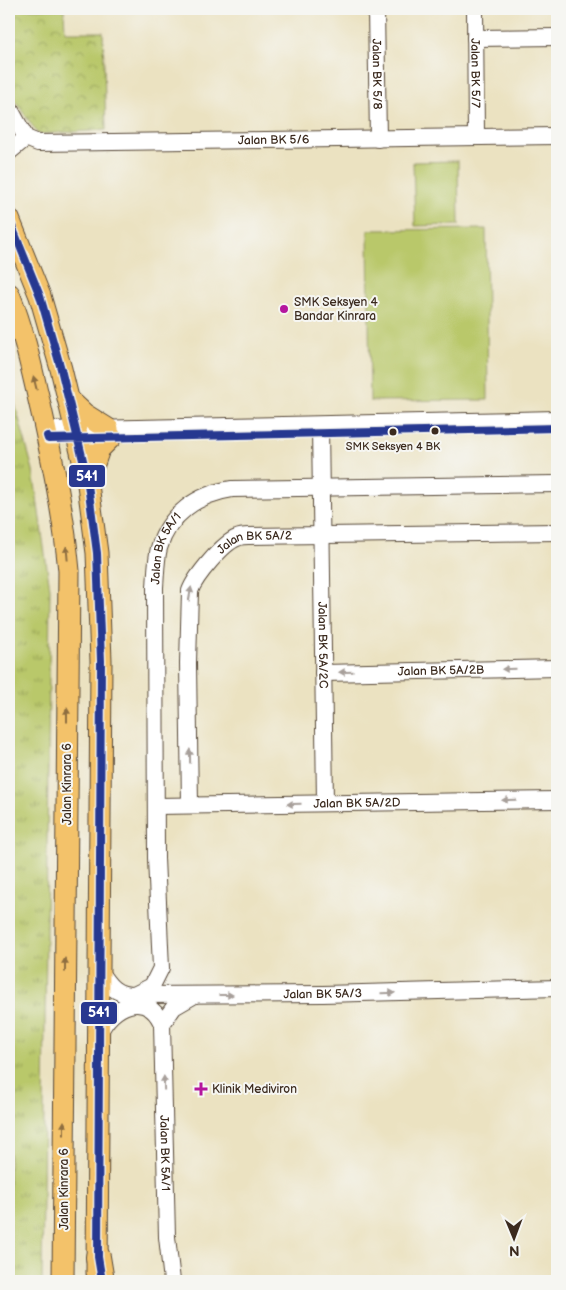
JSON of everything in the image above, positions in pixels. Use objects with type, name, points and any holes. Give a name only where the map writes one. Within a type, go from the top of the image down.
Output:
[{"type":"highway","points":[[98,1257],[102,1281]]},
{"type":"main road","points":[[9,219],[40,296],[68,399],[87,484],[99,581],[100,972],[97,1281]]},
{"type":"main road","name":"Jalan Kinrara 6","points":[[9,294],[24,339],[47,435],[63,516],[69,571],[63,1281]]},
{"type":"main road","points":[[68,399],[109,433],[99,449],[87,484]]},
{"type":"street","name":"Jalan BK 5/8","points":[[376,9],[378,139]]},
{"type":"street","name":"Jalan BK 5/7","points":[[475,9],[476,138]]},
{"type":"street","points":[[475,38],[557,37]]},
{"type":"street","points":[[9,106],[26,138],[9,152]]},
{"type":"street","name":"Jalan BK 5/6","points":[[9,140],[26,138],[38,143],[557,136]]},
{"type":"street","points":[[320,429],[557,419]]},
{"type":"street","points":[[47,435],[320,429],[557,428]]},
{"type":"street","name":"Jalan BK 5A/2C","points":[[320,429],[325,803]]},
{"type":"street","name":"Jalan BK 5A/1","points":[[161,968],[156,806],[155,587],[158,550],[163,537],[180,512],[202,497],[218,491],[557,484]]},
{"type":"street","name":"Jalan BK 5A/2","points":[[190,805],[189,606],[193,583],[230,542],[238,537],[320,534],[557,532]]},
{"type":"street","name":"Jalan BK 5A/2B","points":[[323,673],[557,668]]},
{"type":"street","name":"Jalan BK 5A/2D","points":[[156,806],[557,800]]},
{"type":"street","points":[[134,995],[142,993],[152,986],[161,968],[175,986],[194,995]]},
{"type":"street","name":"Jalan BK 5A/3","points":[[100,972],[112,989],[125,995],[557,988]]},
{"type":"street","points":[[162,1024],[174,1007],[194,995]]},
{"type":"street","points":[[99,1034],[103,1023],[115,1010],[128,1004],[137,1004],[152,1010],[159,1017],[162,1024]]},
{"type":"street","name":"Jalan BK 5A/1","points":[[162,1024],[167,1236],[172,1281]]},
{"type":"green space","points":[[9,9],[64,9],[65,32],[103,32],[106,130],[38,134],[9,92]]},
{"type":"green space","points":[[458,161],[459,225],[415,226],[413,162]]},
{"type":"green space","points":[[486,229],[488,400],[370,401],[368,230]]},
{"type":"green space","points":[[9,382],[33,470],[50,589],[42,1281],[9,1281]]},
{"type":"transit line","name":"541","points":[[9,219],[40,296],[61,369],[87,477],[97,553],[101,661],[98,1257],[102,1281]]},
{"type":"transit line","name":"541","points":[[47,436],[48,439],[557,428]]},
{"type":"place","name":"SMK Seksyen 4 Bandar Kinrara","points":[[284,309]]},
{"type":"place","name":"SMK Seksyen 4 BK","points":[[393,432]]},
{"type":"place","name":"Klinik Mediviron","points":[[201,1089]]}]
